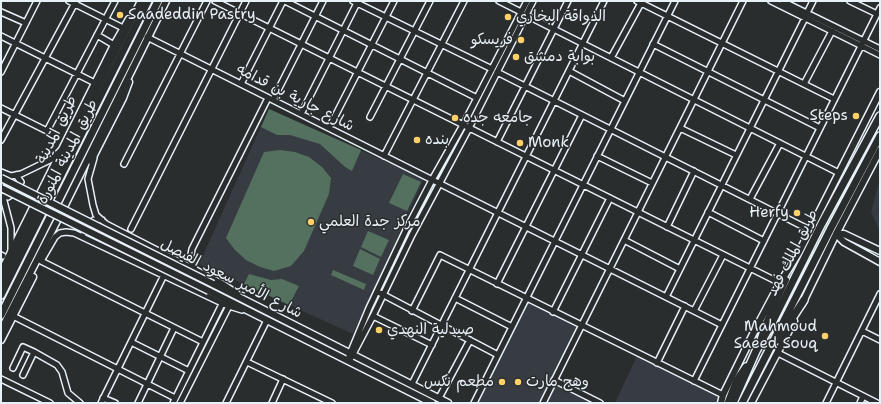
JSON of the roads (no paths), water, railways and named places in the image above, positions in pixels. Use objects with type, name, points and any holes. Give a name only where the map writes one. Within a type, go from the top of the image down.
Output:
[{"type":"highway","name":"طريق المدينة المنورة","points":[[1,295],[148,1]]},
{"type":"highway","name":"طريق المدينة المنورة","points":[[1,315],[158,1]]},
{"type":"highway","name":"طريق الملك فهد","points":[[733,403],[756,351],[773,321],[821,225],[880,116]]},
{"type":"highway","name":"طريق الملك فهد","points":[[742,403],[831,228],[880,136]]},
{"type":"highway","points":[[754,378],[804,300]]},
{"type":"highway","points":[[728,403],[737,380],[756,351]]},
{"type":"main road","points":[[2,328],[166,1]]},
{"type":"main road","name":"طريق المدينة","points":[[1,283],[39,208],[98,83],[114,45],[123,28],[141,2]]},
{"type":"main road","name":"طريق المدينة","points":[[1,272],[61,151],[141,2]]},
{"type":"main road","points":[[1,340],[123,98],[148,37]]},
{"type":"main road","points":[[756,351],[767,321],[799,252],[880,92]]},
{"type":"main road","points":[[851,149],[880,100]]},
{"type":"main road","points":[[751,403],[778,353],[836,234],[880,151]]},
{"type":"main road","name":"شارع الأمير سعود الفيصل","points":[[1,178],[252,304],[351,356],[432,403]]},
{"type":"main road","name":"شارع الأمير سعود الفيصل","points":[[1,188],[267,320],[351,356],[412,384],[448,403]]},
{"type":"main road","points":[[836,234],[844,234],[879,250],[873,258]]},
{"type":"main road","points":[[836,234],[844,242],[880,262]]},
{"type":"main road","points":[[721,403],[723,395],[755,330],[780,283],[799,252]]},
{"type":"street","points":[[1,72],[37,1]]},
{"type":"street","points":[[69,1],[75,2],[123,28]]},
{"type":"street","points":[[1,108],[47,131],[115,1]]},
{"type":"street","points":[[124,164],[207,1]]},
{"type":"street","points":[[216,1],[780,283]]},
{"type":"street","points":[[131,229],[246,1]]},
{"type":"street","points":[[241,84],[284,1],[477,98]]},
{"type":"street","points":[[273,100],[323,1]]},
{"type":"street","points":[[329,128],[394,1]]},
{"type":"street","points":[[370,117],[430,1]]},
{"type":"street","points":[[384,156],[464,1]]},
{"type":"street","points":[[499,1],[839,173]]},
{"type":"street","points":[[351,356],[373,316],[402,254],[497,72],[524,14],[527,1]]},
{"type":"street","points":[[351,356],[377,292],[432,180],[492,70],[533,1]]},
{"type":"street","points":[[497,142],[568,1]]},
{"type":"street","points":[[412,384],[604,1]]},
{"type":"street","points":[[474,403],[674,1]]},
{"type":"street","points":[[542,403],[743,1]]},
{"type":"street","points":[[771,1],[806,15],[862,43],[880,55]]},
{"type":"street","points":[[782,1],[832,31],[880,49]]},
{"type":"street","points":[[666,297],[813,1]]},
{"type":"street","points":[[850,1],[877,14]]},
{"type":"street","points":[[1,140],[46,59],[75,2]]},
{"type":"street","points":[[301,114],[344,31],[355,2],[492,70]]},
{"type":"street","points":[[611,58],[639,2],[834,99]]},
{"type":"street","points":[[694,381],[880,8]]},
{"type":"street","points":[[1,12],[26,23]]},
{"type":"street","points":[[804,84],[832,31]]},
{"type":"street","points":[[1,36],[98,83]]},
{"type":"street","points":[[97,36],[114,45]]},
{"type":"street","name":"شارع جارية بن قدامه","points":[[148,37],[438,184],[722,325]]},
{"type":"street","points":[[653,44],[820,128]]},
{"type":"street","points":[[569,71],[625,101]]},
{"type":"street","points":[[497,72],[810,230]]},
{"type":"street","points":[[195,270],[190,260],[192,249],[268,98]]},
{"type":"street","points":[[497,284],[582,115]]},
{"type":"street","points":[[680,128],[736,155]]},
{"type":"street","points":[[750,199],[780,143]]},
{"type":"street","points":[[1,172],[11,176],[21,174],[52,159],[61,151]]},
{"type":"street","points":[[96,151],[88,179],[96,214],[106,224],[223,284],[252,304]]},
{"type":"street","points":[[597,156],[652,183]]},
{"type":"street","points":[[667,227],[694,171]]},
{"type":"street","points":[[1,196],[8,197],[16,191],[21,182],[16,175]]},
{"type":"street","points":[[1,196],[6,207],[11,228],[11,253]]},
{"type":"street","points":[[553,312],[610,198]]},
{"type":"street","points":[[708,212],[764,241]]},
{"type":"street","points":[[88,239],[84,234],[87,226],[94,220],[102,220]]},
{"type":"street","points":[[203,342],[41,261],[60,233],[74,233],[222,304],[251,312]]},
{"type":"street","points":[[624,240],[680,269]]},
{"type":"street","points":[[396,252],[402,254]]},
{"type":"street","points":[[412,311],[440,255],[723,395]]},
{"type":"street","points":[[694,311],[723,255]]},
{"type":"street","points":[[101,403],[164,275]]},
{"type":"street","points":[[377,292],[498,355]]},
{"type":"street","points":[[826,403],[880,294]]},
{"type":"street","points":[[455,298],[512,326]]},
{"type":"street","points":[[13,316],[147,384],[174,401],[222,304]]},
{"type":"street","points":[[180,403],[229,306]]},
{"type":"street","points":[[656,363],[685,306]]},
{"type":"street","points":[[373,316],[432,345]]},
{"type":"street","points":[[226,403],[267,320]]},
{"type":"street","points":[[138,403],[174,328]]},
{"type":"street","points":[[862,331],[880,340]]},
{"type":"street","points":[[440,398],[470,340]]},
{"type":"street","points":[[131,342],[189,371]]},
{"type":"street","points":[[13,368],[23,347],[34,352],[57,365],[62,372],[68,393],[80,403]]},
{"type":"street","points":[[23,375],[34,352]]},
{"type":"street","points":[[778,353],[877,403]]},
{"type":"street","points":[[247,362],[332,403]]},
{"type":"street","points":[[1,379],[50,403]]},
{"type":"street","points":[[272,403],[283,379]]},
{"type":"street","points":[[554,380],[600,403]]},
{"type":"street","points":[[860,403],[863,396]]},
{"type":"street","points":[[103,398],[115,403]]},
{"type":"place","name":"Saadeddin Pastry","points":[[120,15]]},
{"type":"place","name":"الذواقة البخاري","points":[[508,17]]},
{"type":"place","name":"فريسكو","points":[[521,40]]},
{"type":"place","name":"بوابة دمشق","points":[[516,57]]},
{"type":"place","name":"Steps","points":[[856,116]]},
{"type":"place","name":"جامعه جده","points":[[455,118]]},
{"type":"place","name":"بنده","points":[[417,140]]},
{"type":"place","name":"Monk","points":[[520,143]]},
{"type":"place","name":"Herfy","points":[[797,213]]},
{"type":"place","name":"مركز جدة العلمي","points":[[311,222]]},
{"type":"place","name":"صيدلية النهدي","points":[[379,330]]},
{"type":"place","name":"Mahmoud Saeed Souq","points":[[825,336]]},
{"type":"place","name":"مطعم نكس","points":[[502,382]]},
{"type":"place","name":"وهج مارت","points":[[518,382]]}]
